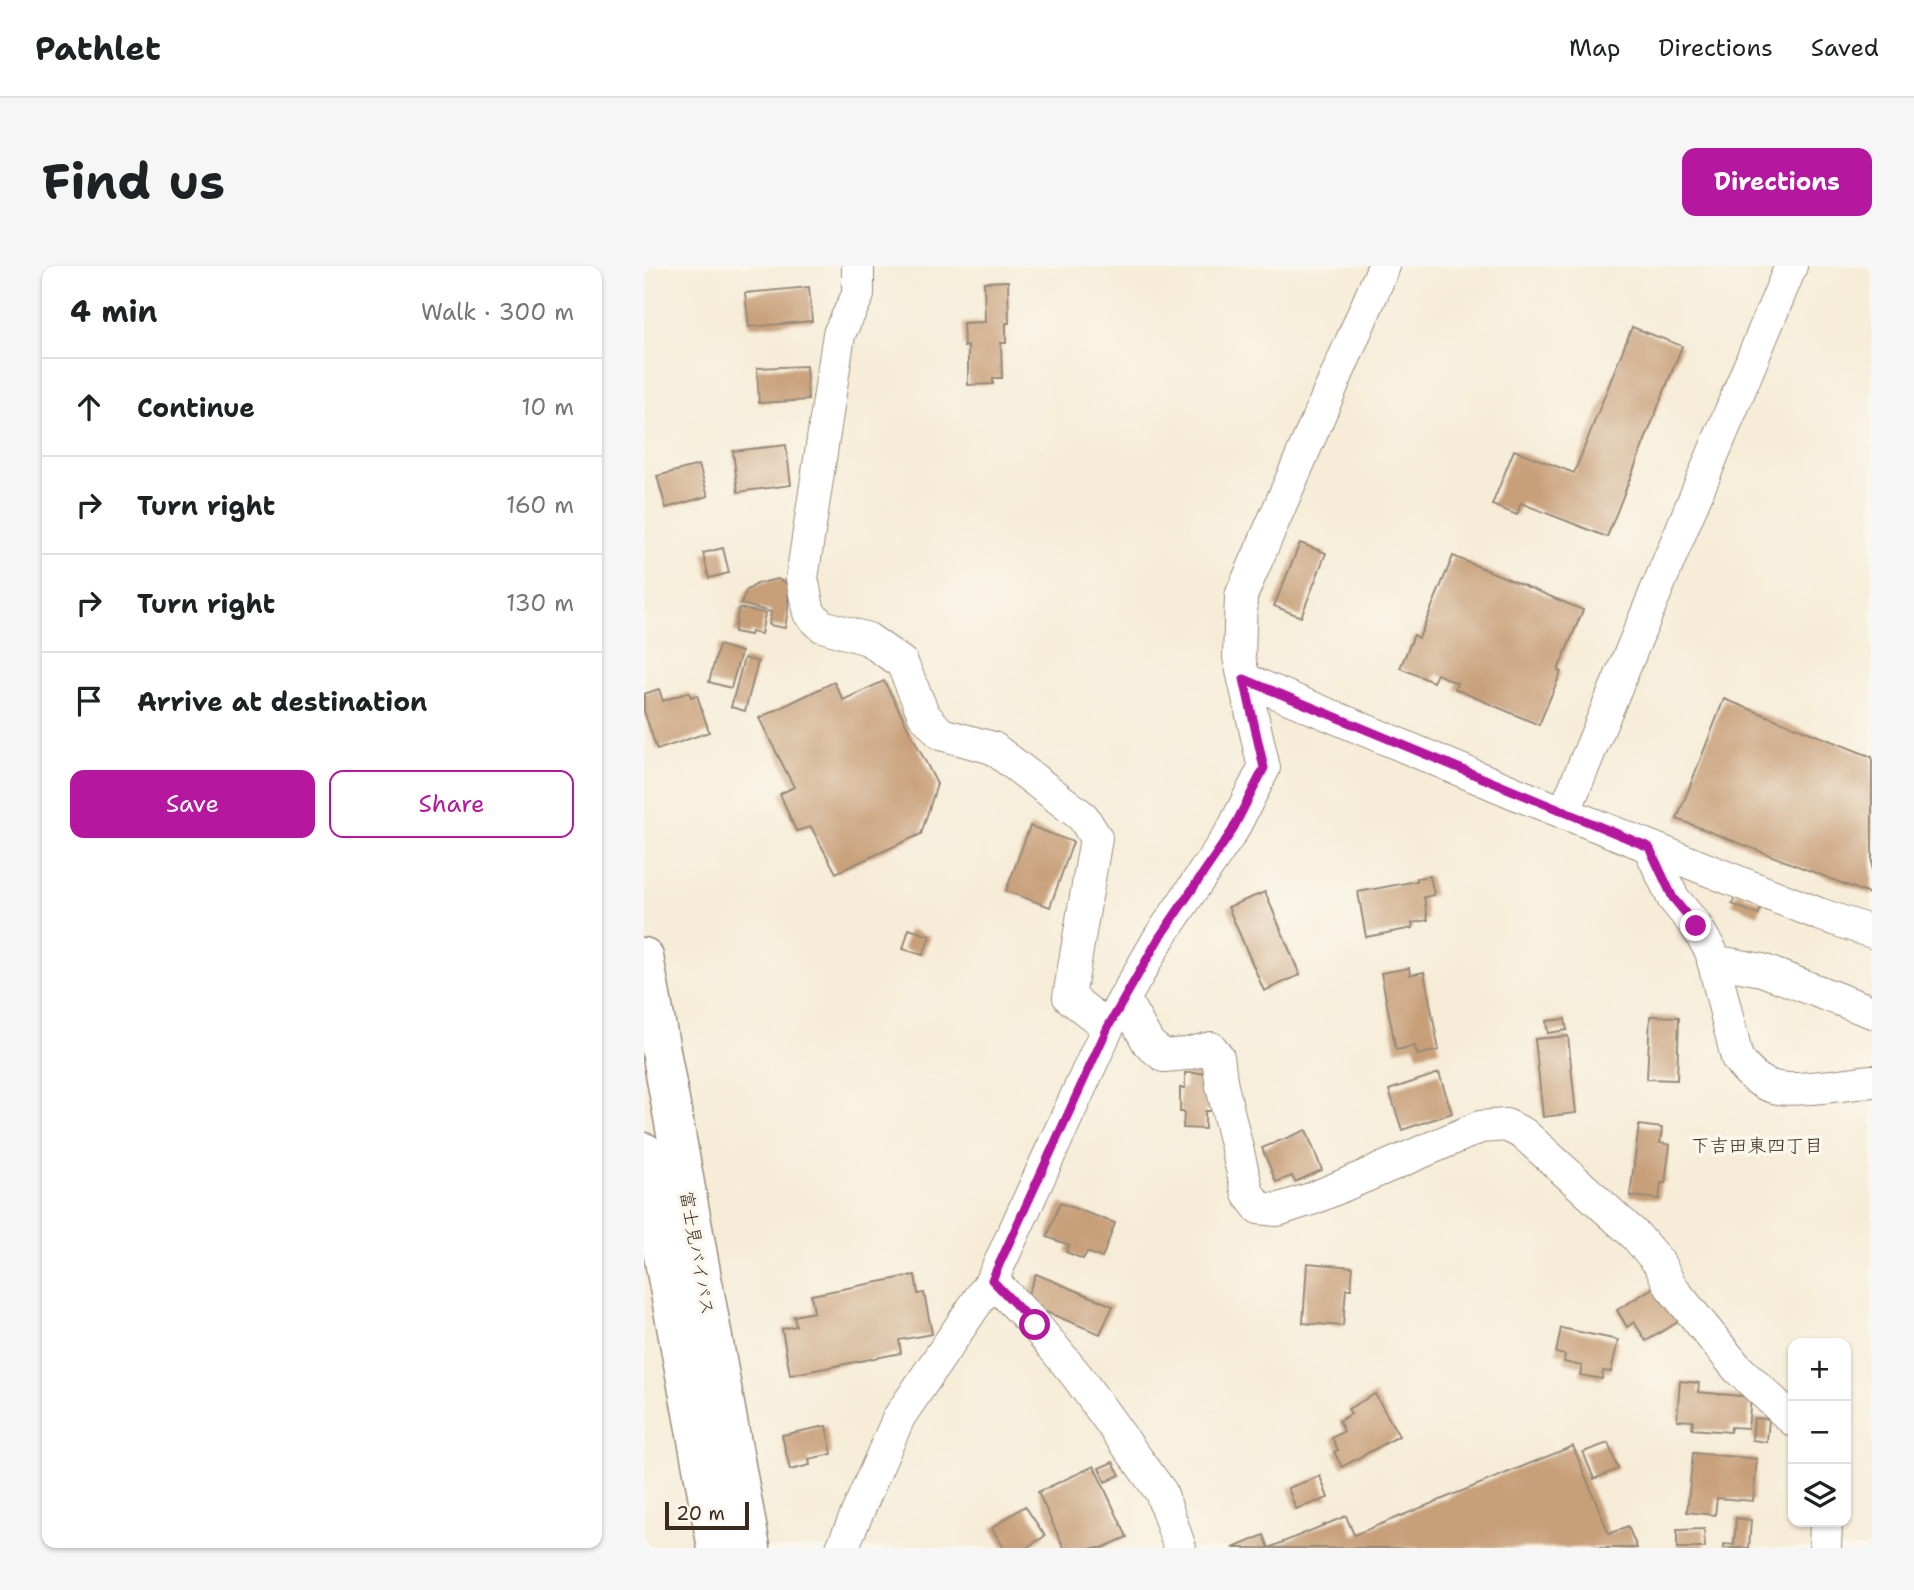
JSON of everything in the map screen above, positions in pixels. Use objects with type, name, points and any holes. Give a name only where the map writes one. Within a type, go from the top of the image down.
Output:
[{"type":"highway","name":"富士見バイパス","points":[[644,957],[751,1548]]},
{"type":"highway","name":"富士見バイパス","points":[[644,1152],[717,1548]]},
{"type":"street","points":[[858,266],[859,295],[839,334],[802,578],[809,613],[822,626],[868,639],[902,663],[925,715],[941,734],[993,748],[1083,817],[1096,838],[1069,997],[1108,1027]]},
{"type":"street","points":[[842,1548],[899,1417],[992,1280],[1108,1027],[1159,938],[1232,831],[1264,768],[1239,657],[1241,596],[1384,266]]},
{"type":"street","points":[[1564,813],[1791,266]]},
{"type":"street","points":[[1244,679],[1564,813],[1819,914],[1872,932]]},
{"type":"street","points":[[1649,847],[1673,898],[1696,926],[1711,951],[1737,1058],[1747,1073],[1775,1088],[1807,1088],[1872,1081]]},
{"type":"street","points":[[1713,961],[1762,970],[1872,1012]]},
{"type":"street","points":[[1124,999],[1149,1044],[1164,1056],[1211,1048],[1219,1057],[1222,1086],[1248,1194],[1259,1208],[1277,1210],[1314,1198],[1480,1127],[1506,1125],[1524,1134],[1636,1236],[1659,1263],[1671,1287],[1737,1368],[1788,1415]]},
{"type":"street","points":[[992,1280],[1035,1325],[1077,1376],[1161,1492],[1180,1548]]},
{"type":"street","points":[[1825,1548],[1826,1527]]},
{"type":"building","points":[[1008,281],[1009,323],[1006,323],[1006,343],[1001,343],[1002,378],[993,378],[993,384],[968,385],[968,346],[964,347],[963,323],[985,322],[984,282]]},
{"type":"building","points":[[809,287],[812,321],[749,327],[745,293]]},
{"type":"building","points":[[1632,327],[1682,346],[1607,537],[1521,503],[1517,515],[1492,505],[1514,450],[1574,473]]},
{"type":"building","points":[[806,366],[808,400],[759,403],[757,368]]},
{"type":"building","points":[[786,445],[791,485],[738,492],[733,451]]},
{"type":"building","points":[[699,465],[708,496],[666,508],[657,476]]},
{"type":"building","points":[[1300,543],[1326,553],[1301,617],[1274,606]]},
{"type":"building","points":[[723,548],[729,573],[709,578],[703,553]]},
{"type":"building","points":[[1453,556],[1583,610],[1539,725],[1455,689],[1457,683],[1437,674],[1433,682],[1400,668],[1414,635],[1419,638]]},
{"type":"building","points":[[777,579],[788,584],[785,628],[769,625],[771,612],[741,604],[746,591],[757,584]]},
{"type":"building","points":[[739,608],[765,613],[761,634],[734,632]]},
{"type":"building","points":[[719,645],[741,652],[731,688],[709,682]]},
{"type":"building","points":[[744,658],[758,662],[745,711],[731,707]]},
{"type":"building","points":[[884,681],[937,784],[921,834],[836,873],[811,827],[796,831],[780,794],[794,787],[759,718],[834,682],[843,700]]},
{"type":"building","points":[[659,689],[663,701],[689,692],[691,697],[697,695],[709,732],[657,750],[644,711],[644,694]]},
{"type":"building","points":[[1724,699],[1872,757],[1872,895],[1677,819]]},
{"type":"building","points":[[1030,826],[1073,842],[1050,907],[1006,891]]},
{"type":"building","points":[[1430,876],[1434,895],[1424,897],[1428,920],[1412,923],[1413,928],[1366,937],[1358,892]]},
{"type":"building","points":[[1265,892],[1300,975],[1264,991],[1228,907]]},
{"type":"building","points":[[1737,892],[1763,903],[1758,915],[1732,904]]},
{"type":"building","points":[[909,929],[930,936],[923,955],[903,949]]},
{"type":"building","points":[[1409,968],[1410,975],[1424,972],[1439,1050],[1417,1055],[1415,1046],[1396,1050],[1381,973]]},
{"type":"building","points":[[1650,1016],[1679,1017],[1677,1080],[1647,1079]]},
{"type":"building","points":[[1565,1019],[1567,1030],[1548,1033],[1546,1021]]},
{"type":"building","points":[[1568,1036],[1576,1113],[1543,1117],[1535,1039]]},
{"type":"building","points":[[1185,1073],[1207,1073],[1212,1111],[1205,1111],[1205,1129],[1183,1128],[1184,1112],[1180,1112],[1180,1088],[1185,1088]]},
{"type":"building","points":[[1439,1073],[1452,1113],[1402,1130],[1389,1090]]},
{"type":"building","points":[[1639,1125],[1662,1128],[1660,1143],[1670,1145],[1665,1183],[1661,1183],[1659,1199],[1630,1196]]},
{"type":"building","points":[[1306,1130],[1322,1170],[1295,1182],[1292,1176],[1276,1182],[1262,1148]]},
{"type":"building","points":[[1060,1203],[1115,1223],[1102,1258],[1087,1252],[1083,1259],[1066,1252],[1069,1245],[1047,1237]]},
{"type":"building","points":[[1307,1263],[1353,1267],[1351,1289],[1346,1289],[1343,1326],[1303,1323]]},
{"type":"building","points":[[1036,1274],[1113,1306],[1100,1334],[1024,1303]]},
{"type":"building","points":[[915,1275],[918,1294],[924,1293],[932,1334],[899,1340],[901,1353],[790,1375],[782,1329],[796,1326],[794,1316],[814,1312],[811,1295]]},
{"type":"building","points":[[1656,1286],[1678,1322],[1646,1341],[1634,1322],[1627,1327],[1617,1310]]},
{"type":"building","points":[[1561,1328],[1618,1340],[1611,1372],[1603,1371],[1602,1379],[1580,1375],[1582,1366],[1564,1362],[1565,1355],[1556,1353]]},
{"type":"building","points":[[1680,1381],[1699,1383],[1698,1392],[1751,1397],[1748,1428],[1731,1427],[1730,1432],[1692,1429],[1693,1421],[1677,1420]]},
{"type":"building","points":[[1375,1394],[1399,1436],[1342,1467],[1334,1452],[1338,1450],[1332,1438],[1344,1431],[1339,1421],[1351,1414],[1348,1409]]},
{"type":"building","points":[[1754,1418],[1769,1419],[1767,1442],[1752,1440]]},
{"type":"building","points":[[826,1426],[832,1454],[809,1459],[810,1465],[790,1470],[782,1435]]},
{"type":"building","points":[[1608,1443],[1618,1469],[1594,1479],[1583,1452]]},
{"type":"building","points":[[1573,1446],[1609,1534],[1628,1526],[1637,1548],[1269,1548],[1346,1516],[1354,1535]]},
{"type":"building","points":[[1693,1453],[1757,1459],[1753,1501],[1717,1498],[1715,1515],[1687,1512]]},
{"type":"building","points":[[1113,1462],[1120,1475],[1105,1482],[1099,1468]]},
{"type":"building","points":[[1094,1466],[1127,1537],[1102,1548],[1064,1548],[1038,1492]]},
{"type":"building","points":[[1320,1476],[1328,1498],[1296,1509],[1288,1488]]},
{"type":"building","points":[[1025,1506],[1045,1536],[1026,1548],[1004,1548],[992,1528]]},
{"type":"building","points":[[1736,1518],[1751,1520],[1749,1548],[1724,1548],[1724,1544],[1734,1545]]},
{"type":"building","points":[[1704,1529],[1705,1548],[1677,1548],[1677,1530]]},
{"type":"building","points":[[1264,1535],[1269,1548],[1233,1548]]},
{"type":"district","name":"下吉田東四丁目","points":[[1757,1145]]},
{"type":"route","points":[[1035,1325],[992,1280],[1108,1027],[1159,938],[1232,831],[1264,768],[1244,679],[1649,847],[1673,898],[1696,926]]}]
